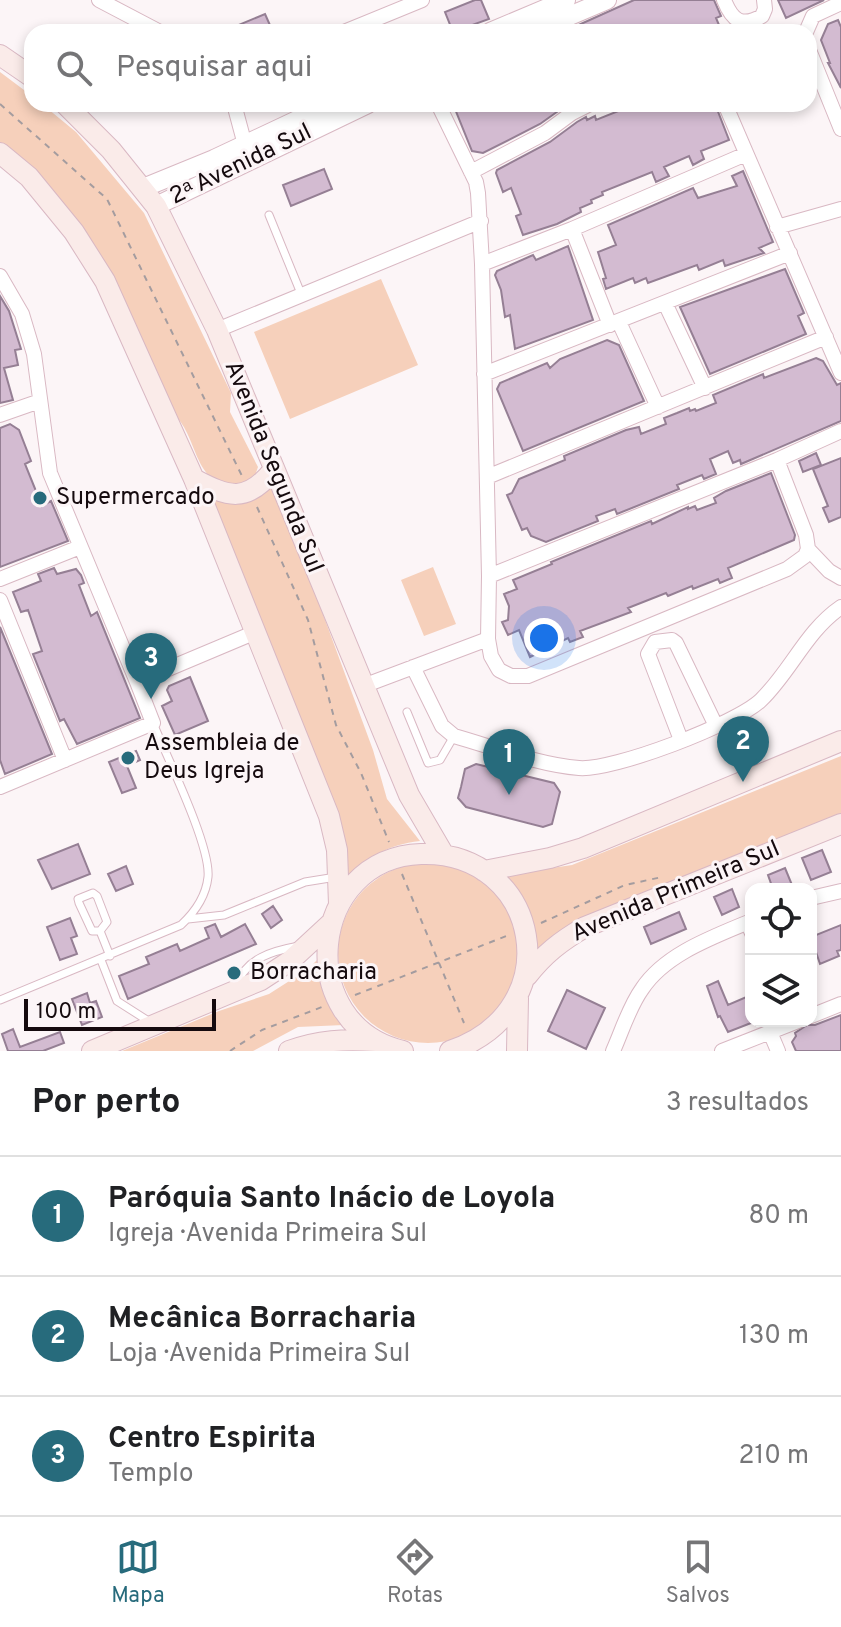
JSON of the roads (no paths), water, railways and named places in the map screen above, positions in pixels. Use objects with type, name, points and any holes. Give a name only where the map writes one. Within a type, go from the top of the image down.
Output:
[{"type":"main road","points":[[0,55],[24,72]]},
{"type":"main road","name":"Avenida Segunda Sul","points":[[73,112],[111,150],[156,206],[217,330],[409,795],[444,855]]},
{"type":"main road","points":[[0,153],[29,177],[65,221],[105,281],[194,479],[329,816],[337,850],[339,904]]},
{"type":"main road","points":[[194,479],[218,492],[232,495],[250,492],[274,469]]},
{"type":"main road","points":[[484,871],[583,848],[841,741]]},
{"type":"main road","name":"Avenida Primeira Sul","points":[[450,1051],[472,1043],[499,1024],[543,955],[585,927],[841,824]]},
{"type":"main road","points":[[376,1041],[354,1023],[337,1001],[328,976],[326,950],[330,924],[339,904],[354,885],[373,869],[395,859],[419,854],[444,855],[484,871],[509,897],[525,928],[528,954],[521,989],[517,1051]]},
{"type":"main road","points":[[92,1051],[234,992],[276,971],[330,924]]},
{"type":"main road","points":[[289,1051],[315,1042],[340,1039],[376,1041],[403,1051]]},
{"type":"street","points":[[99,0],[145,24]]},
{"type":"street","points":[[364,24],[422,0]]},
{"type":"street","points":[[509,24],[566,0]]},
{"type":"street","points":[[551,24],[607,0]]},
{"type":"street","points":[[724,0],[736,21],[744,23],[762,16],[764,0]]},
{"type":"street","points":[[810,24],[813,16],[841,3]]},
{"type":"street","points":[[817,70],[841,129]]},
{"type":"street","points":[[236,112],[245,145]]},
{"type":"street","name":"2ᵃ Avenida Sul","points":[[143,188],[314,112]]},
{"type":"street","name":"2ᵃ Avenida Sul","points":[[156,206],[351,112]]},
{"type":"street","points":[[442,112],[476,182],[481,221],[488,639],[491,656],[499,670],[511,676],[528,676],[787,569],[805,556],[808,549],[806,535],[777,460]]},
{"type":"street","points":[[471,172],[545,133],[574,112]]},
{"type":"street","points":[[728,112],[841,373]]},
{"type":"street","points":[[482,264],[746,154]]},
{"type":"street","points":[[777,227],[841,209]]},
{"type":"street","points":[[217,330],[481,221]]},
{"type":"street","points":[[572,229],[614,324],[658,407]]},
{"type":"street","points":[[484,374],[790,253]]},
{"type":"street","points":[[0,276],[29,333],[47,464],[153,723],[0,787]]},
{"type":"street","points":[[665,303],[705,388]]},
{"type":"street","points":[[487,477],[826,337]]},
{"type":"street","points":[[0,415],[40,401]]},
{"type":"street","points":[[489,576],[777,460],[841,431]]},
{"type":"street","points":[[0,579],[80,547]]},
{"type":"street","points":[[808,549],[829,571],[841,578]]},
{"type":"street","points":[[0,600],[65,760]]},
{"type":"street","points":[[413,667],[442,726],[454,736],[551,763],[592,769],[681,740],[757,704],[772,689],[806,641],[841,607]]},
{"type":"street","points":[[137,682],[256,632]]},
{"type":"street","points":[[363,686],[488,639]]},
{"type":"street","points":[[681,740],[648,654],[655,642],[672,640],[676,643],[716,726]]},
{"type":"street","points":[[817,897],[841,891]]},
{"type":"street","points":[[613,1051],[642,988],[663,965],[745,924]]},
{"type":"street","points":[[817,1014],[841,1004]]},
{"type":"street","points":[[722,1051],[783,1027]]},
{"type":"street","points":[[770,1032],[778,1051]]},
{"type":"lane","points":[[269,215],[302,296]]},
{"type":"lane","points":[[407,712],[428,763],[440,760],[454,736]]},
{"type":"lane","points":[[0,1000],[181,925],[206,888],[208,861],[153,723]]},
{"type":"lane","points":[[187,919],[224,915],[305,882],[338,876]]},
{"type":"lane","points":[[93,893],[97,896],[107,922],[100,931],[92,931],[79,898],[93,893]]},
{"type":"lane","points":[[100,931],[110,956]]},
{"type":"lane","points":[[101,960],[117,1001],[155,1026]]},
{"type":"place","name":"Supermercado","points":[[40,498]]},
{"type":"place","name":"Centro Espirita","points":[[151,699]]},
{"type":"place","name":"Assembleia de Deus Igreja","points":[[128,758]]},
{"type":"place","name":"Mecânica Borracharia","points":[[743,782]]},
{"type":"place","name":"Paróquia Santo Inácio de Loyola","points":[[509,795]]},
{"type":"place","name":"Borracharia","points":[[234,973]]}]
